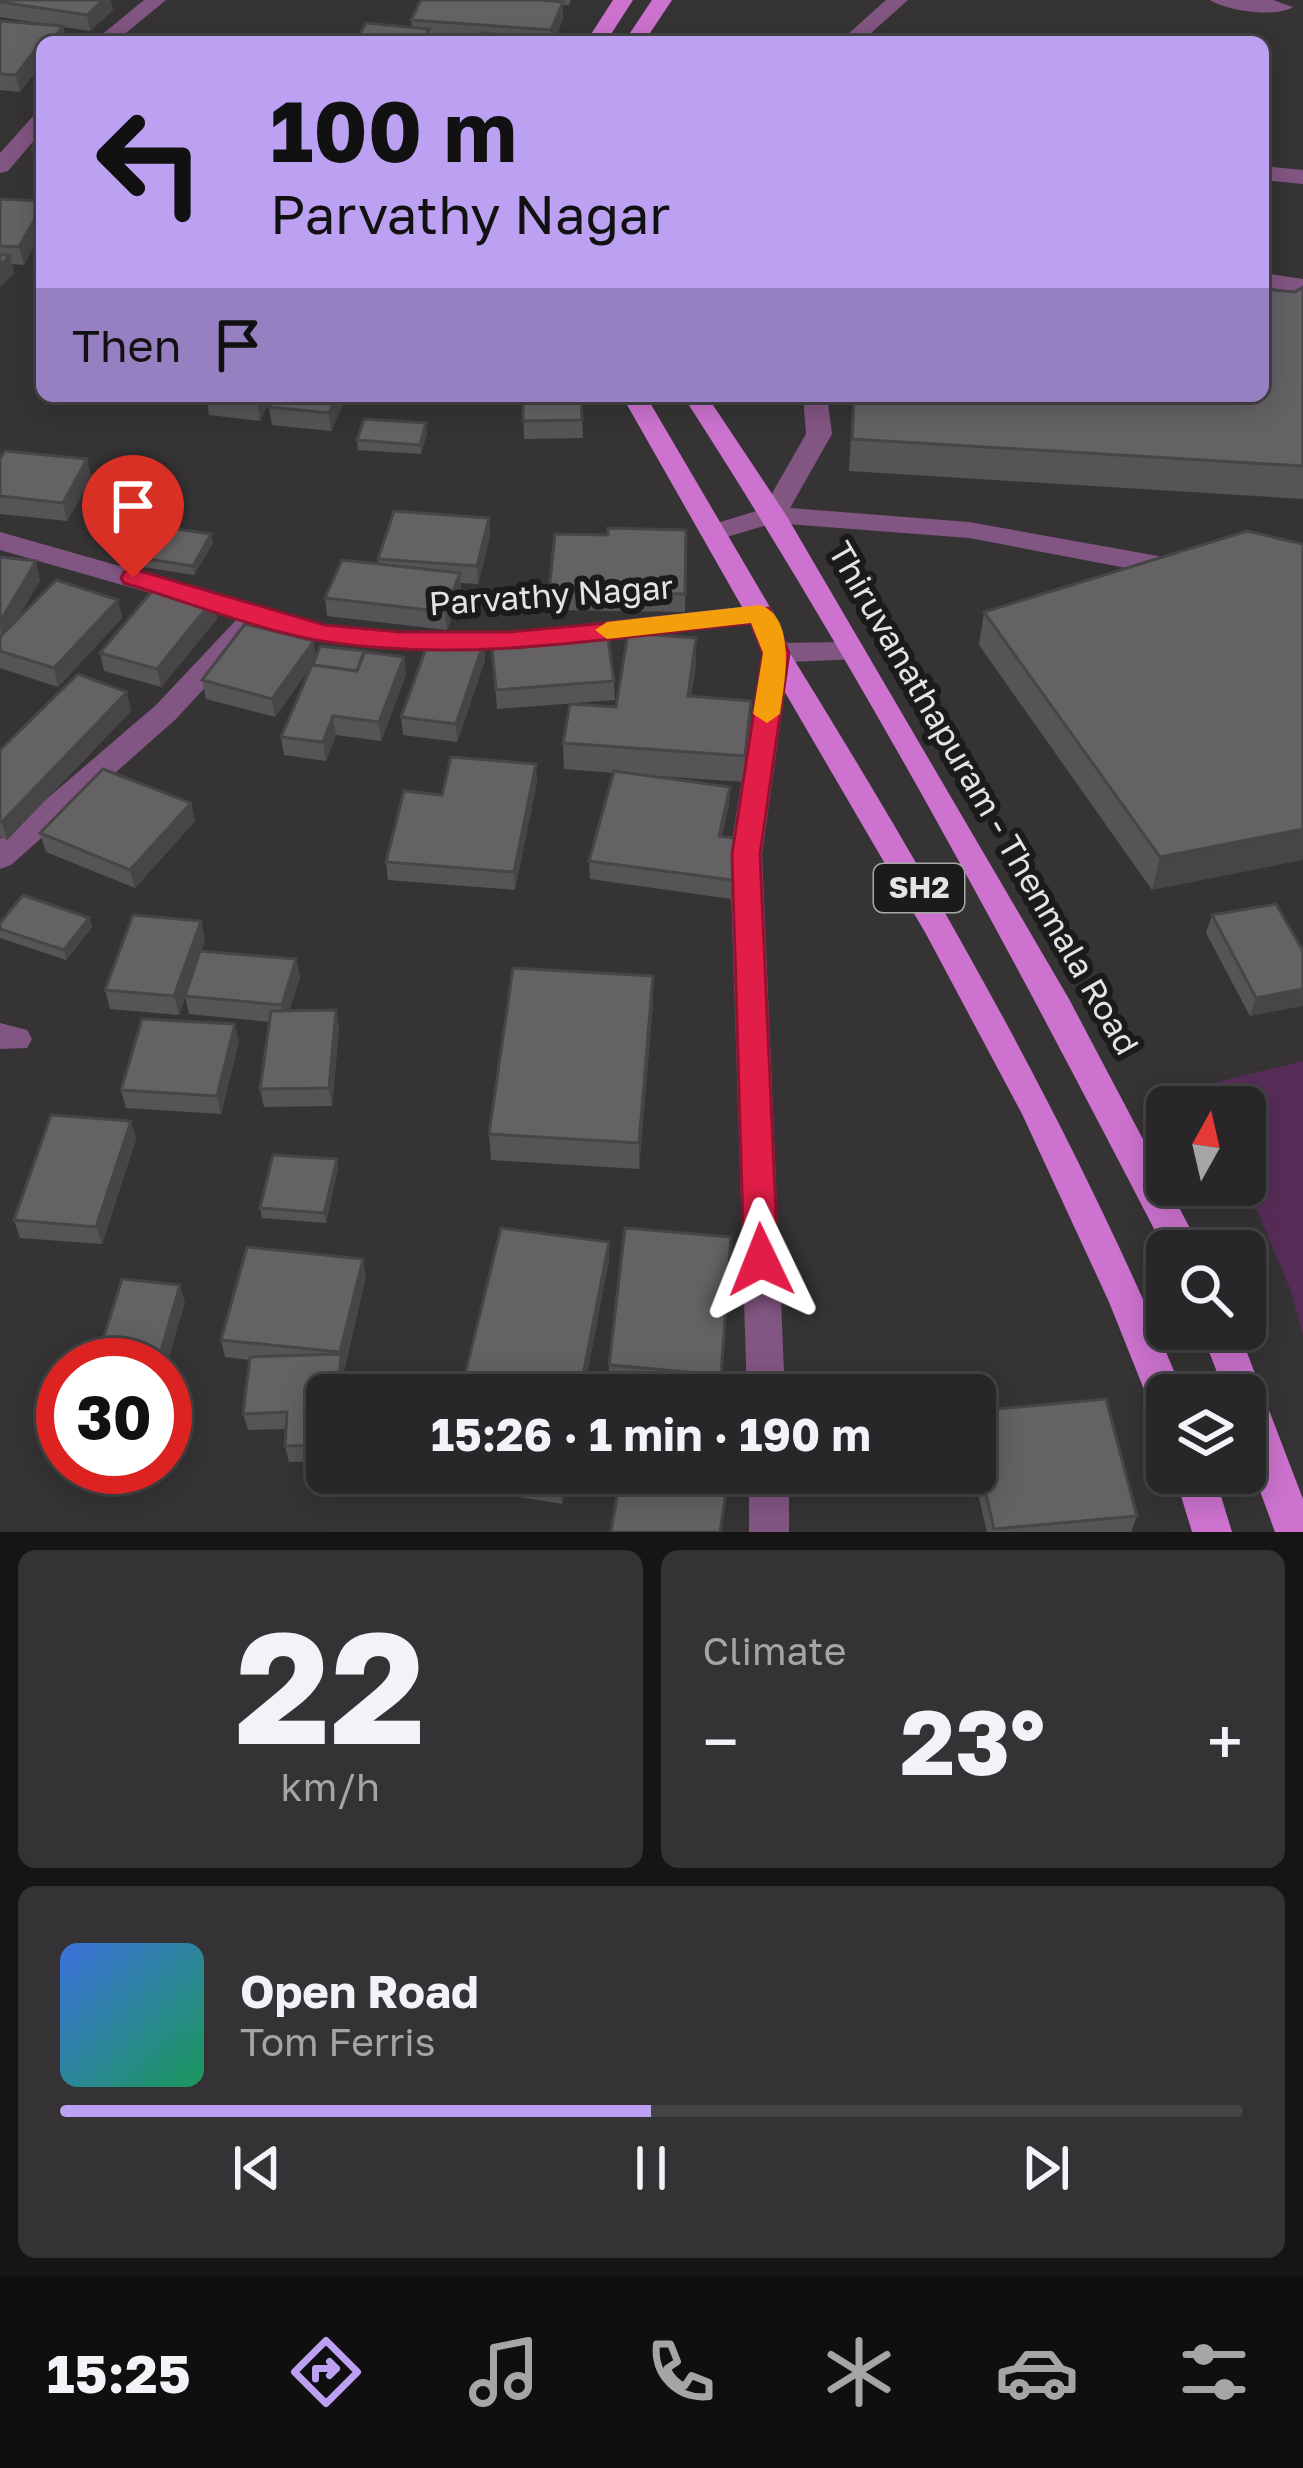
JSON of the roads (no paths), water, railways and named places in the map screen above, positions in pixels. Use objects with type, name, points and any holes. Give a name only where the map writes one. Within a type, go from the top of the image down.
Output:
[{"type":"main road","points":[[600,36],[623,0]]},
{"type":"main road","points":[[638,36],[662,0]]},
{"type":"main road","name":"SH2","points":[[637,402],[760,614],[776,653],[940,923],[1045,1130],[1155,1374]]},
{"type":"main road","name":"Thiruvanathapuram - Thenmala Road","points":[[699,402],[773,515],[1089,1064],[1173,1230]]},
{"type":"main road","points":[[1266,1453],[1295,1532]]},
{"type":"main road","points":[[1200,1494],[1212,1532]]},
{"type":"street","points":[[110,36],[155,0]]},
{"type":"street","points":[[856,36],[898,0]]},
{"type":"street","points":[[1220,0],[1283,8]]},
{"type":"street","points":[[0,166],[36,125]]},
{"type":"street","points":[[1269,174],[1303,177]]},
{"type":"street","points":[[1269,281],[1303,286]]},
{"type":"street","points":[[773,515],[819,434],[816,402]]},
{"type":"street","points":[[713,533],[773,515],[969,530],[1159,565]]},
{"type":"street","name":"Parvathy Nagar","points":[[0,541],[325,633],[509,641],[760,614]]},
{"type":"street","points":[[0,857],[166,712],[258,613]]},
{"type":"street","points":[[765,1374],[746,854],[776,653],[848,652]]},
{"type":"street","points":[[769,1494],[770,1532]]}]
